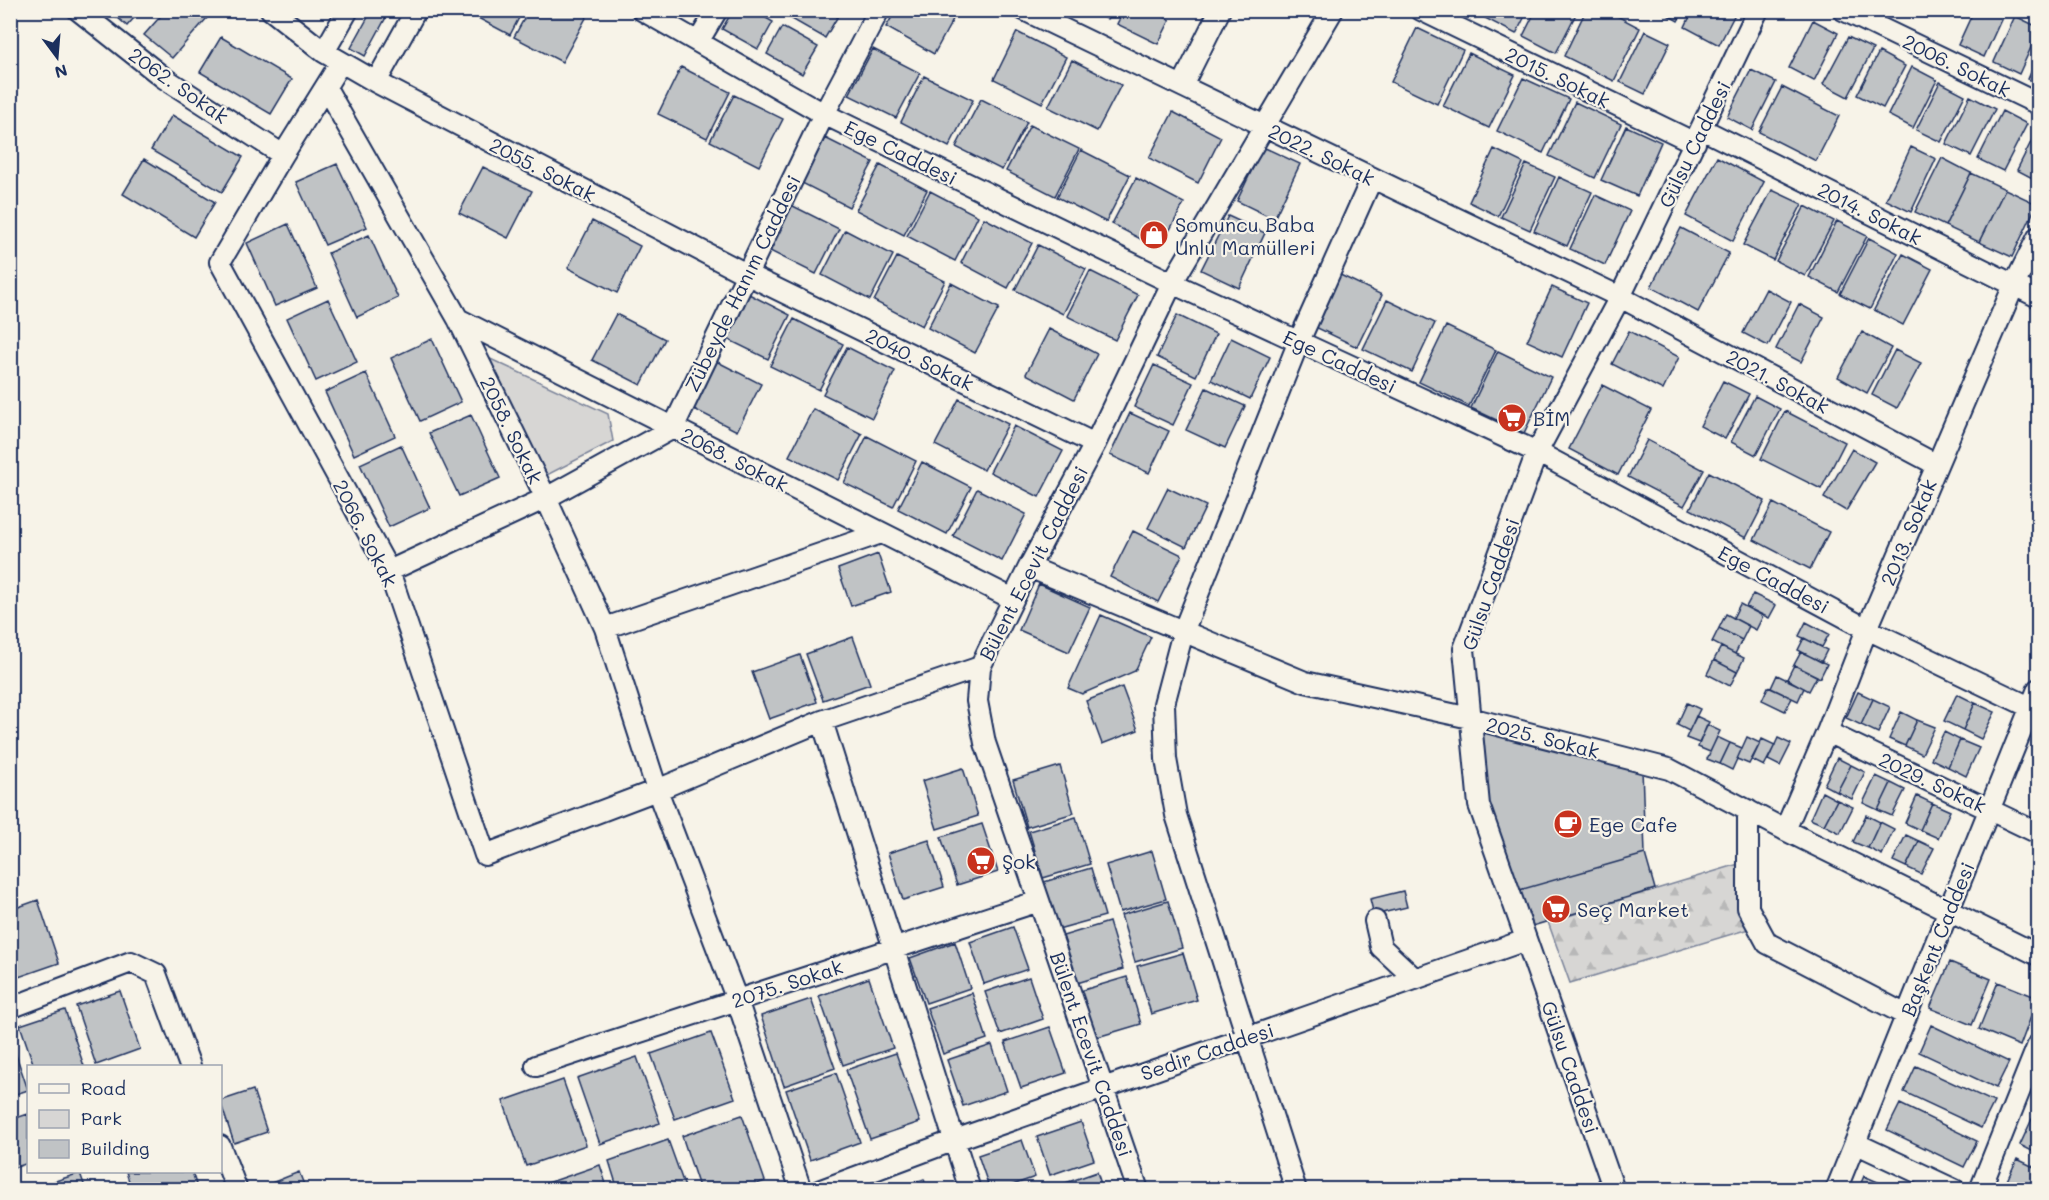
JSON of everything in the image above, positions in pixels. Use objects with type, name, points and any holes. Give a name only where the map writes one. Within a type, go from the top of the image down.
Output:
[{"type":"street","name":"2062. Sokak","points":[[78,10],[164,78],[283,154]]},
{"type":"street","name":"2055. Sokak","points":[[271,10],[324,52],[376,82],[746,274]]},
{"type":"street","points":[[324,52],[348,10]]},
{"type":"street","points":[[376,82],[416,10]]},
{"type":"street","name":"Ege Caddesi","points":[[642,10],[824,114],[1172,283],[1537,452],[1867,629],[2034,709]]},
{"type":"street","points":[[698,42],[717,10]]},
{"type":"street","name":"Zübeyde Hanım Caddesi","points":[[673,428],[824,114],[879,10]]},
{"type":"street","name":"2022. Sokak","points":[[1024,10],[1620,297]]},
{"type":"street","points":[[1182,86],[1220,10]]},
{"type":"street","name":"Bülent Ecevit Caddesi","points":[[1138,1190],[985,743],[977,701],[980,667],[1029,567],[1095,444],[1172,283],[1333,10]]},
{"type":"street","name":"2015. Sokak","points":[[1421,10],[1698,136]]},
{"type":"street","name":"Gülsu Caddesi","points":[[1614,1190],[1479,805],[1464,649],[1537,452],[1620,297],[1758,10]]},
{"type":"street","name":"2006. Sokak","points":[[1843,10],[2038,104]]},
{"type":"street","points":[[283,154],[341,62]]},
{"type":"street","name":"2058. Sokak","points":[[326,88],[458,319],[546,498],[605,628],[657,790],[737,1000],[801,1190]]},
{"type":"street","name":"2014. Sokak","points":[[1698,136],[2038,297]]},
{"type":"street","name":"2066. Sokak","points":[[283,154],[220,262],[389,571],[485,855],[657,790]]},
{"type":"street","points":[[1296,1190],[1176,815],[1166,759],[1164,704],[1183,632],[1299,341],[1372,178]]},
{"type":"street","name":"2013. Sokak","points":[[1785,830],[1827,732],[1867,629],[2014,285],[2038,237]]},
{"type":"street","name":"2040. Sokak","points":[[746,274],[1095,444]]},
{"type":"street","name":"2021. Sokak","points":[[1620,297],[1937,465]]},
{"type":"street","name":"2068. Sokak","points":[[458,319],[1013,600]]},
{"type":"street","points":[[389,571],[546,498],[673,428]]},
{"type":"street","points":[[605,628],[881,533]]},
{"type":"street","name":"2025. Sokak","points":[[1029,567],[1305,682],[1470,718],[1669,769],[1785,830],[2038,955]]},
{"type":"street","points":[[657,790],[822,721],[980,667]]},
{"type":"street","name":"Başkent Caddesi","points":[[1836,1190],[1989,809],[2034,709],[2038,689]]},
{"type":"street","points":[[822,721],[970,1190]]},
{"type":"street","name":"2029. Sokak","points":[[1827,732],[2038,833]]},
{"type":"street","points":[[1748,810],[1748,908],[1767,943],[1906,1015]]},
{"type":"street","name":"2075. Sokak","points":[[536,1066],[1039,901]]},
{"type":"street","points":[[1375,921],[1382,947],[1415,979]]},
{"type":"street","name":"Sedir Caddesi","points":[[821,1190],[955,1140],[1526,940]]},
{"type":"street","points":[[10,1008],[131,962],[156,974],[190,1065]]},
{"type":"street","points":[[1980,1190],[2038,1045]]},
{"type":"street","points":[[1855,1143],[1955,1190]]},
{"type":"street","points":[[222,1151],[237,1190]]},
{"type":"green space","points":[[484,356],[608,414],[613,441],[543,477]]},
{"type":"green space","points":[[1742,863],[1752,928],[1570,983],[1548,922]]},
{"type":"building","points":[[109,10],[141,10],[127,26]]},
{"type":"building","points":[[166,10],[214,10],[172,58],[144,35]]},
{"type":"building","points":[[372,10],[390,10],[365,56],[351,48]]},
{"type":"building","points":[[463,10],[523,10],[510,35]]},
{"type":"building","points":[[529,10],[576,10],[587,16],[562,62],[514,37]]},
{"type":"building","points":[[733,10],[752,10],[773,22],[758,49],[722,29]]},
{"type":"building","points":[[794,10],[841,11],[825,38],[790,18]]},
{"type":"building","points":[[896,10],[958,10],[934,54],[886,27]]},
{"type":"building","points":[[1090,10],[1111,10],[1107,19]]},
{"type":"building","points":[[1124,10],[1151,10],[1170,20],[1158,44],[1117,24]]},
{"type":"building","points":[[1462,10],[1479,10],[1475,18]]},
{"type":"building","points":[[1486,10],[1528,10],[1516,34],[1483,17]]},
{"type":"building","points":[[1536,10],[1578,10],[1556,53],[1523,36]]},
{"type":"building","points":[[1586,10],[1606,10],[1640,28],[1614,81],[1564,56]]},
{"type":"building","points":[[1659,10],[1684,10],[1678,21]]},
{"type":"building","points":[[1693,10],[1737,10],[1719,45],[1685,27]]},
{"type":"building","points":[[1974,10],[2005,11],[1984,57],[1958,45]]},
{"type":"building","points":[[2015,16],[2038,27],[2038,32],[2019,74],[1994,62]]},
{"type":"building","points":[[1813,20],[1838,33],[1814,81],[1789,68]]},
{"type":"building","points":[[782,27],[818,47],[802,74],[767,54]]},
{"type":"building","points":[[1417,28],[1463,50],[1437,104],[1391,82]]},
{"type":"building","points":[[1645,31],[1670,43],[1645,94],[1620,82]]},
{"type":"building","points":[[1017,32],[1066,57],[1042,103],[994,79]]},
{"type":"building","points":[[221,37],[292,79],[271,114],[200,72]]},
{"type":"building","points":[[1848,37],[1873,49],[1848,97],[1823,84]]},
{"type":"building","points":[[873,49],[920,73],[896,118],[849,95]]},
{"type":"building","points":[[1879,52],[1905,66],[1883,108],[1857,95]]},
{"type":"building","points":[[1469,53],[1515,75],[1489,128],[1443,106]]},
{"type":"building","points":[[2038,56],[2038,83],[2028,79]]},
{"type":"building","points":[[1072,60],[1121,85],[1097,131],[1048,107]]},
{"type":"building","points":[[681,67],[730,92],[707,138],[658,114]]},
{"type":"building","points":[[1912,67],[1937,80],[1913,128],[1888,115]]},
{"type":"building","points":[[1751,70],[1776,82],[1752,130],[1727,117]]},
{"type":"building","points":[[924,76],[973,100],[949,147],[901,122]]},
{"type":"building","points":[[1523,78],[1569,99],[1543,153],[1497,131]]},
{"type":"building","points":[[1940,82],[1965,95],[1941,142],[1916,130]]},
{"type":"building","points":[[1782,87],[1839,116],[1816,161],[1759,132]]},
{"type":"building","points":[[734,95],[783,119],[759,166],[710,141]]},
{"type":"building","points":[[1970,96],[1995,109],[1971,156],[1946,144]]},
{"type":"building","points":[[981,99],[1027,122],[1002,170],[956,147]]},
{"type":"building","points":[[1575,102],[1621,124],[1595,178],[1549,156]]},
{"type":"building","points":[[2002,111],[2027,124],[2003,171],[1978,159]]},
{"type":"building","points":[[1173,112],[1221,137],[1198,183],[1149,158]]},
{"type":"building","points":[[172,115],[243,157],[222,192],[151,150]]},
{"type":"building","points":[[1030,125],[1079,149],[1055,196],[1006,171]]},
{"type":"building","points":[[1626,126],[1661,142],[1637,196],[1601,180]]},
{"type":"building","points":[[2038,128],[2038,181],[2017,170]]},
{"type":"building","points":[[825,138],[873,162],[849,207],[802,183]]},
{"type":"building","points":[[1263,147],[1300,164],[1274,219],[1237,201]]},
{"type":"building","points":[[1911,147],[1936,159],[1911,212],[1886,200]]},
{"type":"building","points":[[1494,149],[1523,163],[1498,216],[1469,202]]},
{"type":"building","points":[[1081,150],[1130,175],[1106,222],[1057,197]]},
{"type":"building","points":[[1717,157],[1764,182],[1733,241],[1686,216]]},
{"type":"building","points":[[1942,158],[1971,173],[1945,226],[1915,212]]},
{"type":"building","points":[[144,159],[215,202],[194,237],[123,194]]},
{"type":"building","points":[[337,164],[367,227],[325,245],[296,182]]},
{"type":"building","points":[[1526,164],[1555,177],[1530,230],[1501,217]]},
{"type":"building","points":[[880,165],[927,190],[904,235],[856,210]]},
{"type":"building","points":[[483,167],[532,191],[508,238],[459,213]]},
{"type":"building","points":[[1971,173],[2005,189],[1979,242],[1945,226]]},
{"type":"building","points":[[1559,177],[1592,192],[1567,246],[1534,231]]},
{"type":"building","points":[[1136,178],[1184,203],[1164,241],[1150,244],[1112,224]]},
{"type":"building","points":[[2005,189],[2037,204],[2012,257],[1979,242]]},
{"type":"building","points":[[1772,190],[1802,204],[1773,260],[1743,245]]},
{"type":"building","points":[[930,191],[978,216],[955,261],[907,236]]},
{"type":"building","points":[[1595,195],[1630,211],[1605,265],[1570,249]]},
{"type":"building","points":[[791,205],[839,229],[816,274],[768,250]]},
{"type":"building","points":[[1805,206],[1834,221],[1805,276],[1776,261]]},
{"type":"building","points":[[1228,216],[1265,233],[1239,288],[1201,270]]},
{"type":"building","points":[[984,218],[1032,243],[1008,288],[961,263]]},
{"type":"building","points":[[592,221],[640,246],[617,293],[568,268]]},
{"type":"building","points":[[1837,221],[1867,236],[1838,292],[1809,277]]},
{"type":"building","points":[[288,224],[317,288],[275,306],[247,243]]},
{"type":"building","points":[[1681,228],[1729,253],[1698,312],[1651,287]]},
{"type":"building","points":[[845,230],[893,255],[870,300],[822,275]]},
{"type":"building","points":[[369,235],[398,298],[357,317],[328,253]]},
{"type":"building","points":[[1869,238],[1898,253],[1870,309],[1840,294]]},
{"type":"building","points":[[1038,245],[1086,269],[1063,314],[1015,290]]},
{"type":"building","points":[[1903,254],[1932,269],[1903,325],[1874,310]]},
{"type":"building","points":[[897,257],[945,281],[922,326],[874,301]]},
{"type":"building","points":[[1090,271],[1138,295],[1115,340],[1067,316]]},
{"type":"building","points":[[1334,272],[1382,295],[1357,347],[1309,324]]},
{"type":"building","points":[[951,283],[999,308],[975,353],[928,328]]},
{"type":"building","points":[[1552,287],[1587,303],[1562,357],[1527,341]]},
{"type":"building","points":[[1766,289],[1791,302],[1768,346],[1743,333]]},
{"type":"building","points":[[743,291],[790,315],[768,359],[721,336]]},
{"type":"building","points":[[328,299],[357,362],[316,381],[287,318]]},
{"type":"building","points":[[1387,300],[1435,323],[1412,372],[1363,349]]},
{"type":"building","points":[[1799,304],[1824,317],[1801,362],[1776,349]]},
{"type":"building","points":[[616,314],[665,339],[641,385],[592,360]]},
{"type":"building","points":[[1177,315],[1216,334],[1196,376],[1157,357]]},
{"type":"building","points":[[794,319],[843,344],[819,390],[770,366]]},
{"type":"building","points":[[1446,326],[1496,350],[1469,406],[1419,382]]},
{"type":"building","points":[[1049,329],[1097,354],[1074,399],[1026,374]]},
{"type":"building","points":[[1629,331],[1679,357],[1663,390],[1612,364]]},
{"type":"building","points":[[1862,332],[1891,348],[1867,393],[1838,377]]},
{"type":"building","points":[[1231,338],[1270,357],[1250,399],[1211,380]]},
{"type":"building","points":[[432,339],[461,402],[420,421],[391,358]]},
{"type":"building","points":[[847,347],[895,371],[872,418],[823,394]]},
{"type":"building","points":[[1895,350],[1921,363],[1897,408],[1872,395]]},
{"type":"building","points":[[1498,351],[1551,377],[1524,433],[1471,408]]},
{"type":"building","points":[[712,359],[761,384],[737,431],[688,406]]},
{"type":"building","points":[[1154,365],[1193,383],[1173,425],[1134,407]]},
{"type":"building","points":[[366,373],[395,436],[354,455],[325,392]]},
{"type":"building","points":[[1723,381],[1749,394],[1725,439],[1700,426]]},
{"type":"building","points":[[1602,385],[1651,410],[1618,475],[1569,449]]},
{"type":"building","points":[[1206,388],[1245,406],[1225,448],[1186,430]]},
{"type":"building","points":[[1755,396],[1780,409],[1756,455],[1731,442]]},
{"type":"building","points":[[959,399],[1008,424],[984,470],[935,445]]},
{"type":"building","points":[[813,409],[862,434],[838,480],[789,456]]},
{"type":"building","points":[[1785,411],[1845,442],[1821,489],[1761,459]]},
{"type":"building","points":[[1130,413],[1169,431],[1149,473],[1110,455]]},
{"type":"building","points":[[471,415],[500,478],[459,496],[429,433]]},
{"type":"building","points":[[1014,426],[1063,451],[1039,497],[990,472]]},
{"type":"building","points":[[867,436],[916,461],[893,507],[844,483]]},
{"type":"building","points":[[1647,440],[1704,470],[1684,506],[1628,477]]},
{"type":"building","points":[[401,445],[430,508],[389,527],[360,464]]},
{"type":"building","points":[[1852,449],[1875,462],[1846,511],[1824,498]]},
{"type":"building","points":[[922,462],[971,487],[947,534],[898,509]]},
{"type":"building","points":[[1709,472],[1765,501],[1746,538],[1690,509]]},
{"type":"building","points":[[1168,488],[1206,506],[1186,547],[1148,528]]},
{"type":"building","points":[[977,489],[1026,514],[1002,561],[953,536]]},
{"type":"building","points":[[1773,503],[1829,532],[1810,569],[1754,540]]},
{"type":"building","points":[[1133,531],[1182,555],[1158,602],[1110,577]]},
{"type":"building","points":[[878,554],[891,592],[851,606],[838,569]]},
{"type":"building","points":[[1039,584],[1090,607],[1069,652],[1019,630]]},
{"type":"building","points":[[1753,594],[1776,605],[1769,618],[1746,607]]},
{"type":"building","points":[[1740,604],[1763,616],[1756,630],[1733,618]]},
{"type":"building","points":[[1726,614],[1749,626],[1742,640],[1719,628]]},
{"type":"building","points":[[1101,615],[1151,637],[1135,671],[1082,694],[1068,688]]},
{"type":"building","points":[[1806,622],[1829,634],[1822,647],[1799,636]]},
{"type":"building","points":[[1719,628],[1742,640],[1735,654],[1712,642]]},
{"type":"building","points":[[853,637],[870,684],[823,700],[806,654]]},
{"type":"building","points":[[1804,638],[1827,650],[1821,662],[1798,650]]},
{"type":"building","points":[[1721,647],[1744,658],[1737,672],[1714,660]]},
{"type":"building","points":[[1801,652],[1827,664],[1820,678],[1794,665]]},
{"type":"building","points":[[800,655],[817,702],[769,719],[752,672]]},
{"type":"building","points":[[1714,660],[1737,672],[1730,686],[1707,674]]},
{"type":"building","points":[[1794,665],[1817,676],[1809,691],[1787,679]]},
{"type":"building","points":[[1777,675],[1804,688],[1798,701],[1771,688]]},
{"type":"building","points":[[1122,687],[1138,730],[1102,744],[1086,701]]},
{"type":"building","points":[[1768,687],[1792,698],[1785,711],[1762,700]]},
{"type":"building","points":[[1858,692],[1873,699],[1861,725],[1846,718]]},
{"type":"building","points":[[1957,694],[1975,703],[1963,730],[1944,721]]},
{"type":"building","points":[[1873,699],[1890,707],[1878,733],[1861,725]]},
{"type":"building","points":[[1687,703],[1700,709],[1689,731],[1677,725]]},
{"type":"building","points":[[1975,703],[1995,712],[1981,739],[1963,730]]},
{"type":"building","points":[[1901,712],[1917,720],[1905,746],[1889,739]]},
{"type":"building","points":[[1696,716],[1709,722],[1699,743],[1686,738]]},
{"type":"building","points":[[1917,720],[1935,727],[1922,754],[1905,746]]},
{"type":"building","points":[[1707,725],[1720,731],[1710,752],[1698,747]]},
{"type":"building","name":"Ege Cafe","points":[[1478,729],[1642,769],[1645,854],[1516,891],[1485,800]]},
{"type":"building","points":[[1944,732],[1960,740],[1948,767],[1931,759]]},
{"type":"building","points":[[1717,737],[1730,743],[1720,764],[1707,759]]},
{"type":"building","points":[[1747,737],[1760,743],[1749,764],[1737,759]]},
{"type":"building","points":[[1778,738],[1791,744],[1780,766],[1768,760]]},
{"type":"building","points":[[1762,739],[1775,745],[1764,766],[1752,760]]},
{"type":"building","points":[[1960,740],[1979,748],[1966,776],[1948,767]]},
{"type":"building","points":[[1730,743],[1742,748],[1732,770],[1720,764]]},
{"type":"building","points":[[1837,758],[1851,765],[1837,792],[1824,785]]},
{"type":"building","points":[[1851,765],[1865,772],[1852,799],[1837,792]]},
{"type":"building","points":[[1060,766],[1074,813],[1027,827],[1013,780]]},
{"type":"building","points":[[963,768],[978,816],[937,829],[922,781]]},
{"type":"building","points":[[1876,776],[1891,783],[1878,810],[1863,803]]},
{"type":"building","points":[[1891,783],[1905,790],[1892,816],[1878,810]]},
{"type":"building","points":[[1822,792],[1837,800],[1824,825],[1810,819]]},
{"type":"building","points":[[1917,796],[1932,803],[1920,830],[1905,823]]},
{"type":"building","points":[[1837,800],[1853,807],[1840,833],[1824,825]]},
{"type":"building","points":[[1932,803],[1950,811],[1938,838],[1920,830]]},
{"type":"building","points":[[1866,815],[1880,822],[1868,848],[1853,842]]},
{"type":"building","points":[[1076,817],[1090,864],[1043,878],[1029,831]]},
{"type":"building","points":[[1880,822],[1894,829],[1882,855],[1868,848]]},
{"type":"building","points":[[982,824],[998,872],[957,885],[941,837]]},
{"type":"building","points":[[1906,835],[1919,841],[1906,867],[1893,861]]},
{"type":"building","points":[[929,840],[944,887],[903,900],[888,853]]},
{"type":"building","points":[[1919,841],[1934,848],[1921,874],[1906,867]]},
{"type":"building","points":[[1152,851],[1166,899],[1120,912],[1106,865]]},
{"type":"building","name":"Seç Market","points":[[1645,854],[1655,889],[1529,927],[1516,891]]},
{"type":"building","points":[[1091,868],[1105,916],[1058,929],[1044,882]]},
{"type":"building","points":[[1403,891],[1407,907],[1374,915],[1370,899]]},
{"type":"building","points":[[38,900],[59,963],[10,980],[10,910]]},
{"type":"building","points":[[1168,901],[1182,948],[1135,962],[1121,915]]},
{"type":"building","points":[[1109,922],[1123,969],[1077,983],[1063,936]]},
{"type":"building","points":[[1013,927],[1028,969],[984,984],[970,942]]},
{"type":"building","points":[[955,942],[970,988],[926,1003],[910,958]]},
{"type":"building","points":[[1183,953],[1197,1000],[1151,1014],[1137,966]]},
{"type":"building","points":[[1950,962],[1991,979],[1972,1025],[1930,1008]]},
{"type":"building","points":[[1029,977],[1043,1019],[1000,1034],[985,992]]},
{"type":"building","points":[[1127,977],[1141,1024],[1094,1038],[1080,991]]},
{"type":"building","points":[[869,978],[893,1048],[843,1065],[819,996]]},
{"type":"building","points":[[1998,982],[2038,998],[2020,1046],[1979,1029]]},
{"type":"building","points":[[120,991],[140,1049],[96,1065],[76,1006]]},
{"type":"building","points":[[972,993],[987,1039],[943,1054],[927,1008]]},
{"type":"building","points":[[811,999],[835,1068],[784,1086],[761,1016]]},
{"type":"building","points":[[65,1010],[84,1065],[34,1065],[20,1025]]},
{"type":"building","points":[[1931,1025],[2009,1062],[1996,1088],[1919,1052]]},
{"type":"building","points":[[1050,1027],[1066,1073],[1021,1088],[1005,1042]]},
{"type":"building","points":[[711,1033],[735,1098],[675,1119],[651,1054]]},
{"type":"building","points":[[10,1037],[27,1090],[10,1096]]},
{"type":"building","points":[[992,1045],[1007,1091],[963,1106],[947,1060]]},
{"type":"building","points":[[896,1053],[920,1122],[870,1139],[846,1070]]},
{"type":"building","points":[[637,1057],[660,1123],[600,1144],[577,1078]]},
{"type":"building","points":[[1916,1066],[1994,1102],[1981,1128],[1904,1092]]},
{"type":"building","points":[[836,1073],[860,1142],[810,1160],[786,1090]]},
{"type":"building","points":[[563,1080],[586,1145],[526,1166],[503,1101]]},
{"type":"building","points":[[253,1090],[267,1132],[234,1143],[222,1107],[222,1100]]},
{"type":"building","points":[[1900,1104],[1977,1141],[1964,1167],[1887,1130]]},
{"type":"building","points":[[27,1114],[27,1163],[11,1169],[10,1120]]},
{"type":"building","points":[[742,1115],[765,1181],[740,1190],[700,1190],[682,1136]]},
{"type":"building","points":[[2032,1119],[2038,1122],[2038,1154],[2020,1145]]},
{"type":"building","points":[[1081,1122],[1094,1160],[1050,1175],[1037,1137]]},
{"type":"building","points":[[668,1140],[686,1190],[618,1190],[609,1161]]},
{"type":"building","points":[[1022,1140],[1035,1177],[999,1190],[990,1190],[978,1155]]},
{"type":"building","points":[[2017,1159],[2038,1169],[2038,1190],[2015,1190],[2005,1185]]},
{"type":"building","points":[[600,1165],[608,1190],[541,1190],[539,1186]]},
{"type":"building","points":[[299,1172],[306,1190],[254,1190]]},
{"type":"building","points":[[1097,1172],[1103,1190],[1055,1190],[1054,1187]]},
{"type":"building","points":[[80,1173],[86,1190],[28,1190]]},
{"type":"building","points":[[126,1173],[192,1173],[196,1184],[180,1190],[132,1190]]},
{"type":"building","points":[[1864,1176],[1896,1190],[1858,1190]]},
{"type":"building","points":[[924,1179],[927,1190],[894,1190]]},
{"type":"place","name":"Somuncu Baba Unlu Mamülleri","points":[[1154,235]]},
{"type":"place","name":"BİM","points":[[1512,418]]},
{"type":"place","name":"Ege Cafe","points":[[1568,824]]},
{"type":"place","name":"Şok","points":[[981,861]]},
{"type":"place","name":"Seç Market","points":[[1556,909]]}]
